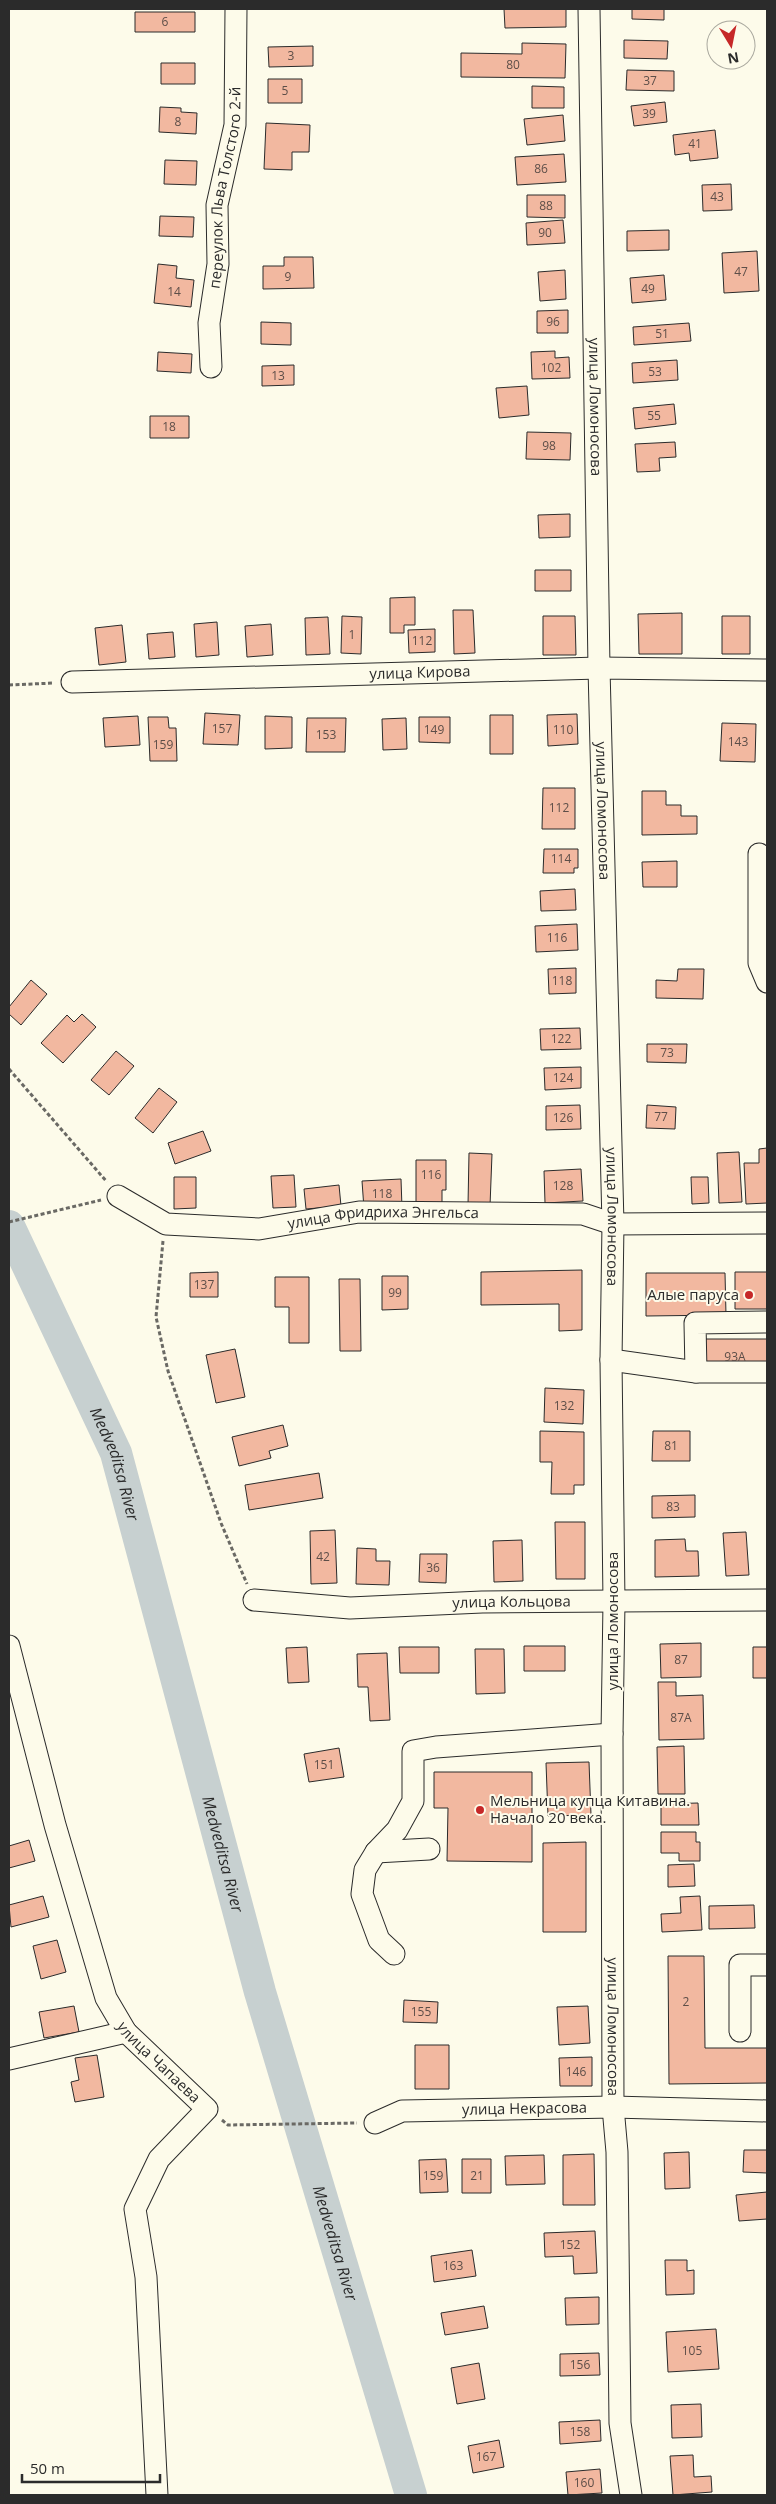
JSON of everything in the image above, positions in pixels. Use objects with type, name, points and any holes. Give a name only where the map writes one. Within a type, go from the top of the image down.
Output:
[{"type":"street","name":"переулок Льва Толстого 2-й","points":[[211,367],[209,323],[218,264],[217,205],[236,125],[236,9]]},
{"type":"street","name":"улица Ломоносова","points":[[589,9],[599,668],[613,1224],[611,1360],[614,1602],[612,1734],[613,2107],[617,2152],[620,2423],[631,2495]]},
{"type":"street","name":"улица Кирова","points":[[72,682],[599,668],[767,670]]},
{"type":"street","points":[[759,854],[759,963],[767,982]]},
{"type":"street","name":"улица Фридриха Энгельса","points":[[118,1196],[166,1224],[259,1228],[359,1212],[583,1214],[613,1224],[767,1223]]},
{"type":"street","points":[[696,1372],[695,1323],[767,1322]]},
{"type":"street","points":[[611,1360],[696,1372],[767,1372]]},
{"type":"street","name":"улица Кольцова","points":[[254,1600],[350,1608],[482,1602],[767,1600]]},
{"type":"street","name":"улица Чапаева","points":[[9,1646],[55,1825],[106,1998],[126,2032],[207,2109],[159,2159],[135,2209],[146,2277],[157,2495]]},
{"type":"street","points":[[394,1954],[378,1940],[362,1894],[365,1870],[376,1852],[397,1830],[412,1801],[414,1751],[436,1747],[612,1734]]},
{"type":"street","points":[[376,1852],[429,1849]]},
{"type":"street","points":[[740,2031],[740,1965],[767,1965]]},
{"type":"street","points":[[9,2059],[126,2032]]},
{"type":"street","name":"улица Некрасова","points":[[375,2123],[402,2111],[613,2107],[767,2111]]},
{"type":"path","points":[[9,686],[72,682]]},
{"type":"path","points":[[9,1069],[118,1196],[9,1222]]},
{"type":"path","points":[[166,1224],[158,1273],[156,1317],[168,1371],[221,1523],[254,1600]]},
{"type":"path","points":[[228,2125],[375,2123]]},
{"type":"building","points":[[504,9],[566,9],[566,27],[505,28]]},
{"type":"building","points":[[632,9],[664,9],[664,20],[632,19]]},
{"type":"building","points":[[135,12],[195,12],[195,32],[135,32]]},
{"type":"building","points":[[624,40],[668,41],[667,59],[624,58]]},
{"type":"building","points":[[522,43],[566,44],[565,78],[461,77],[461,53],[522,54]]},
{"type":"building","points":[[313,46],[313,66],[269,67],[268,47]]},
{"type":"building","points":[[161,63],[195,63],[195,84],[161,84]]},
{"type":"building","points":[[627,70],[674,71],[674,91],[626,90]]},
{"type":"building","points":[[268,79],[302,79],[302,103],[268,103]]},
{"type":"building","points":[[532,86],[564,87],[564,108],[532,108]]},
{"type":"building","points":[[665,102],[667,122],[634,126],[631,106]]},
{"type":"building","points":[[160,107],[181,108],[181,112],[197,113],[196,134],[159,132]]},
{"type":"building","points":[[563,115],[565,141],[527,145],[524,119]]},
{"type":"building","points":[[266,123],[310,125],[309,152],[292,152],[292,170],[264,169]]},
{"type":"building","points":[[715,130],[718,158],[690,161],[689,153],[675,155],[673,135]]},
{"type":"building","points":[[564,154],[566,182],[517,185],[515,157]]},
{"type":"building","points":[[165,160],[197,161],[196,185],[164,184]]},
{"type":"building","points":[[731,184],[732,210],[703,211],[702,185]]},
{"type":"building","points":[[527,195],[565,195],[565,218],[527,217]]},
{"type":"building","points":[[160,216],[194,217],[193,237],[159,236]]},
{"type":"building","points":[[563,220],[565,243],[527,245],[526,223]]},
{"type":"building","points":[[669,230],[669,250],[627,251],[627,231]]},
{"type":"building","points":[[757,251],[759,291],[724,293],[722,253]]},
{"type":"building","points":[[284,257],[313,257],[314,288],[263,289],[263,266],[284,266]]},
{"type":"building","points":[[158,264],[177,266],[176,278],[194,280],[191,307],[154,303]]},
{"type":"building","points":[[565,270],[566,299],[540,301],[538,272]]},
{"type":"building","points":[[664,275],[666,300],[632,303],[630,278]]},
{"type":"building","points":[[568,310],[568,333],[537,333],[537,311]]},
{"type":"building","points":[[261,322],[291,323],[291,345],[261,344]]},
{"type":"building","points":[[689,323],[691,341],[634,345],[633,327]]},
{"type":"building","points":[[555,351],[555,358],[569,357],[570,378],[532,379],[531,352]]},
{"type":"building","points":[[158,352],[192,354],[191,373],[157,371]]},
{"type":"building","points":[[677,360],[678,380],[633,383],[632,363]]},
{"type":"building","points":[[294,365],[294,385],[262,386],[262,366]]},
{"type":"building","points":[[527,386],[529,415],[499,418],[496,388]]},
{"type":"building","points":[[674,404],[676,424],[635,429],[633,408]]},
{"type":"building","points":[[150,416],[189,416],[189,438],[150,438]]},
{"type":"building","points":[[527,432],[571,433],[570,460],[526,459]]},
{"type":"building","points":[[675,442],[676,457],[659,458],[660,471],[637,472],[635,444]]},
{"type":"building","points":[[570,514],[570,537],[539,538],[538,515]]},
{"type":"building","points":[[535,570],[571,570],[571,591],[535,591]]},
{"type":"building","points":[[415,597],[415,625],[404,625],[404,633],[390,633],[390,598]]},
{"type":"building","points":[[453,610],[473,610],[475,653],[454,654]]},
{"type":"building","points":[[682,613],[682,654],[639,654],[638,614]]},
{"type":"building","points":[[342,616],[362,617],[361,654],[341,653]]},
{"type":"building","points":[[543,616],[575,616],[576,655],[543,655]]},
{"type":"building","points":[[722,616],[750,616],[750,654],[722,654]]},
{"type":"building","points":[[328,617],[330,654],[306,655],[305,618]]},
{"type":"building","points":[[217,622],[219,655],[196,657],[194,624]]},
{"type":"building","points":[[271,624],[273,655],[247,657],[245,626]]},
{"type":"building","points":[[122,625],[126,662],[99,665],[95,628]]},
{"type":"building","points":[[435,629],[435,652],[409,653],[408,630]]},
{"type":"building","points":[[173,632],[175,657],[149,659],[147,634]]},
{"type":"building","points":[[205,713],[240,715],[238,745],[203,744]]},
{"type":"building","points":[[577,714],[578,744],[548,746],[547,715]]},
{"type":"building","points":[[490,715],[513,715],[513,754],[490,754]]},
{"type":"building","points":[[138,716],[140,745],[105,747],[103,718]]},
{"type":"building","points":[[265,716],[292,717],[292,748],[265,749]]},
{"type":"building","points":[[148,717],[168,717],[169,728],[176,728],[177,761],[150,761]]},
{"type":"building","points":[[419,717],[450,717],[450,743],[419,742]]},
{"type":"building","points":[[307,718],[346,718],[345,752],[306,752]]},
{"type":"building","points":[[406,718],[407,749],[383,750],[382,719]]},
{"type":"building","points":[[722,723],[756,724],[755,762],[720,761]]},
{"type":"building","points":[[543,788],[575,788],[575,829],[542,829]]},
{"type":"building","points":[[642,791],[666,791],[666,805],[681,805],[681,816],[697,816],[697,834],[642,835]]},
{"type":"building","points":[[544,849],[578,849],[578,868],[574,868],[574,873],[543,873]]},
{"type":"building","points":[[677,861],[677,887],[643,887],[642,862]]},
{"type":"building","points":[[575,889],[576,910],[541,911],[540,891]]},
{"type":"building","points":[[577,924],[578,950],[536,952],[535,926]]},
{"type":"building","points":[[576,968],[576,993],[549,994],[548,969]]},
{"type":"building","points":[[678,969],[704,969],[703,999],[656,998],[656,980],[677,981]]},
{"type":"building","points":[[31,980],[47,994],[21,1025],[9,1014],[9,1007]]},
{"type":"building","points":[[82,1014],[96,1027],[63,1063],[41,1043],[67,1015],[74,1022]]},
{"type":"building","points":[[580,1028],[581,1049],[541,1050],[540,1029]]},
{"type":"building","points":[[647,1044],[687,1044],[686,1063],[647,1062]]},
{"type":"building","points":[[116,1051],[134,1066],[109,1095],[91,1080]]},
{"type":"building","points":[[581,1067],[581,1088],[545,1090],[544,1068]]},
{"type":"building","points":[[159,1088],[177,1102],[153,1133],[135,1118]]},
{"type":"building","points":[[580,1105],[581,1129],[546,1130],[546,1106]]},
{"type":"building","points":[[647,1105],[676,1107],[675,1129],[646,1128]]},
{"type":"building","points":[[203,1131],[211,1151],[175,1164],[168,1143]]},
{"type":"building","points":[[767,1148],[767,1203],[746,1204],[744,1163],[759,1163],[759,1149]]},
{"type":"building","points":[[739,1152],[742,1202],[719,1203],[717,1153]]},
{"type":"building","points":[[469,1153],[492,1154],[490,1206],[468,1205]]},
{"type":"building","points":[[416,1160],[446,1160],[446,1190],[442,1190],[442,1206],[416,1206]]},
{"type":"building","points":[[581,1169],[583,1201],[545,1203],[544,1171]]},
{"type":"building","points":[[294,1175],[296,1207],[273,1208],[271,1176]]},
{"type":"building","points":[[174,1177],[196,1177],[196,1208],[174,1209]]},
{"type":"building","points":[[691,1177],[708,1177],[709,1203],[692,1204]]},
{"type":"building","points":[[401,1179],[402,1208],[364,1209],[362,1181]]},
{"type":"building","points":[[339,1185],[341,1206],[306,1209],[304,1189]]},
{"type":"building","points":[[582,1270],[582,1330],[559,1331],[559,1304],[481,1305],[481,1272]]},
{"type":"building","points":[[218,1272],[218,1297],[190,1297],[190,1273]]},
{"type":"building","points":[[735,1272],[767,1272],[767,1309],[735,1309]]},
{"type":"building","points":[[646,1273],[725,1273],[726,1315],[646,1316]]},
{"type":"building","points":[[382,1276],[408,1276],[408,1309],[382,1310]]},
{"type":"building","points":[[275,1277],[309,1277],[309,1343],[289,1343],[289,1307],[275,1307]]},
{"type":"building","points":[[339,1279],[360,1279],[361,1351],[340,1351]]},
{"type":"building","points":[[703,1339],[767,1339],[767,1374],[703,1375]]},
{"type":"building","points":[[235,1349],[245,1397],[216,1403],[206,1355]]},
{"type":"building","points":[[545,1388],[584,1390],[583,1424],[544,1422]]},
{"type":"building","points":[[283,1425],[288,1446],[269,1451],[271,1458],[239,1466],[232,1437]]},
{"type":"building","points":[[540,1431],[584,1432],[584,1485],[574,1485],[574,1494],[551,1494],[552,1462],[540,1462]]},
{"type":"building","points":[[653,1431],[690,1431],[690,1461],[652,1461]]},
{"type":"building","points":[[319,1473],[323,1498],[249,1510],[245,1485]]},
{"type":"building","points":[[695,1495],[695,1517],[652,1518],[652,1496]]},
{"type":"building","points":[[555,1522],[585,1522],[585,1579],[556,1579]]},
{"type":"building","points":[[335,1530],[337,1583],[311,1584],[310,1531]]},
{"type":"building","points":[[746,1532],[749,1575],[726,1576],[723,1533]]},
{"type":"building","points":[[685,1539],[686,1551],[698,1551],[699,1576],[655,1577],[655,1540]]},
{"type":"building","points":[[522,1540],[523,1581],[494,1582],[493,1541]]},
{"type":"building","points":[[357,1548],[376,1549],[376,1561],[390,1561],[389,1585],[356,1584]]},
{"type":"building","points":[[420,1554],[447,1554],[446,1583],[419,1582]]},
{"type":"building","points":[[701,1643],[701,1677],[661,1678],[660,1644]]},
{"type":"building","points":[[524,1646],[565,1646],[565,1671],[524,1671]]},
{"type":"building","points":[[307,1647],[309,1682],[288,1683],[286,1648]]},
{"type":"building","points":[[399,1647],[439,1647],[439,1673],[400,1673]]},
{"type":"building","points":[[753,1647],[767,1647],[767,1678],[753,1678]]},
{"type":"building","points":[[475,1649],[504,1649],[505,1693],[476,1694]]},
{"type":"building","points":[[387,1653],[390,1720],[370,1721],[368,1687],[358,1687],[357,1654]]},
{"type":"building","points":[[658,1682],[676,1682],[676,1696],[703,1695],[704,1739],[659,1740]]},
{"type":"building","points":[[684,1746],[685,1794],[658,1794],[657,1747]]},
{"type":"building","points":[[339,1748],[344,1777],[309,1782],[304,1754]]},
{"type":"building","points":[[589,1762],[591,1815],[548,1816],[546,1763]]},
{"type":"building","points":[[434,1772],[532,1772],[532,1862],[447,1861],[448,1808],[434,1808]]},
{"type":"building","points":[[698,1803],[699,1825],[661,1825],[661,1804]]},
{"type":"building","points":[[661,1832],[696,1832],[696,1842],[700,1842],[700,1861],[679,1861],[679,1853],[661,1853]]},
{"type":"building","points":[[29,1840],[35,1861],[9,1868],[9,1846]]},
{"type":"building","points":[[586,1842],[586,1932],[543,1932],[543,1843]]},
{"type":"building","points":[[694,1864],[695,1886],[668,1887],[668,1865]]},
{"type":"building","points":[[43,1896],[49,1917],[11,1927],[9,1905]]},
{"type":"building","points":[[700,1896],[702,1930],[662,1932],[661,1914],[681,1913],[680,1897]]},
{"type":"building","points":[[754,1905],[755,1928],[709,1929],[709,1906]]},
{"type":"building","points":[[57,1940],[66,1972],[41,1979],[33,1946]]},
{"type":"building","points":[[668,1956],[704,1956],[705,2048],[767,2048],[767,2083],[669,2084]]},
{"type":"building","points":[[404,2000],[438,2002],[437,2023],[403,2022]]},
{"type":"building","points":[[74,2006],[79,2032],[44,2038],[39,2012]]},
{"type":"building","points":[[588,2006],[590,2043],[559,2045],[557,2007]]},
{"type":"building","points":[[415,2045],[449,2045],[449,2089],[415,2089]]},
{"type":"building","points":[[97,2055],[104,2097],[75,2102],[71,2082],[79,2080],[75,2058]]},
{"type":"building","points":[[592,2057],[592,2086],[560,2086],[559,2058]]},
{"type":"building","points":[[744,2150],[767,2150],[767,2173],[743,2172]]},
{"type":"building","points":[[689,2152],[690,2188],[665,2189],[664,2153]]},
{"type":"building","points":[[594,2154],[595,2205],[563,2205],[563,2155]]},
{"type":"building","points":[[544,2155],[545,2184],[506,2185],[505,2156]]},
{"type":"building","points":[[446,2159],[448,2192],[420,2193],[419,2160]]},
{"type":"building","points":[[462,2159],[491,2159],[491,2193],[462,2193]]},
{"type":"building","points":[[767,2192],[767,2219],[739,2221],[736,2195]]},
{"type":"building","points":[[595,2231],[597,2273],[574,2274],[573,2256],[545,2257],[544,2233]]},
{"type":"building","points":[[472,2250],[476,2276],[434,2282],[431,2256]]},
{"type":"building","points":[[665,2260],[687,2260],[687,2271],[694,2270],[694,2294],[666,2295]]},
{"type":"building","points":[[599,2297],[599,2324],[566,2325],[565,2298]]},
{"type":"building","points":[[484,2306],[488,2328],[445,2335],[441,2313]]},
{"type":"building","points":[[716,2329],[719,2369],[668,2372],[666,2332]]},
{"type":"building","points":[[599,2353],[600,2375],[560,2376],[560,2354]]},
{"type":"building","points":[[479,2363],[485,2399],[457,2404],[451,2368]]},
{"type":"building","points":[[701,2404],[702,2437],[672,2438],[671,2405]]},
{"type":"building","points":[[600,2420],[601,2441],[560,2444],[559,2422]]},
{"type":"building","points":[[499,2440],[504,2467],[473,2473],[468,2446]]},
{"type":"building","points":[[693,2455],[694,2477],[711,2476],[712,2492],[673,2495],[670,2456]]},
{"type":"building","points":[[600,2469],[602,2493],[568,2495],[566,2472]]},
{"type":"waterway","name":"Medveditsa River","points":[[9,1226],[116,1453],[260,1992],[411,2495]]},
{"type":"place","name":"Алые паруса","points":[[749,1295]]},
{"type":"place","name":"Мельница купца Китавина. Начало 20 века.","points":[[480,1810]]}]
